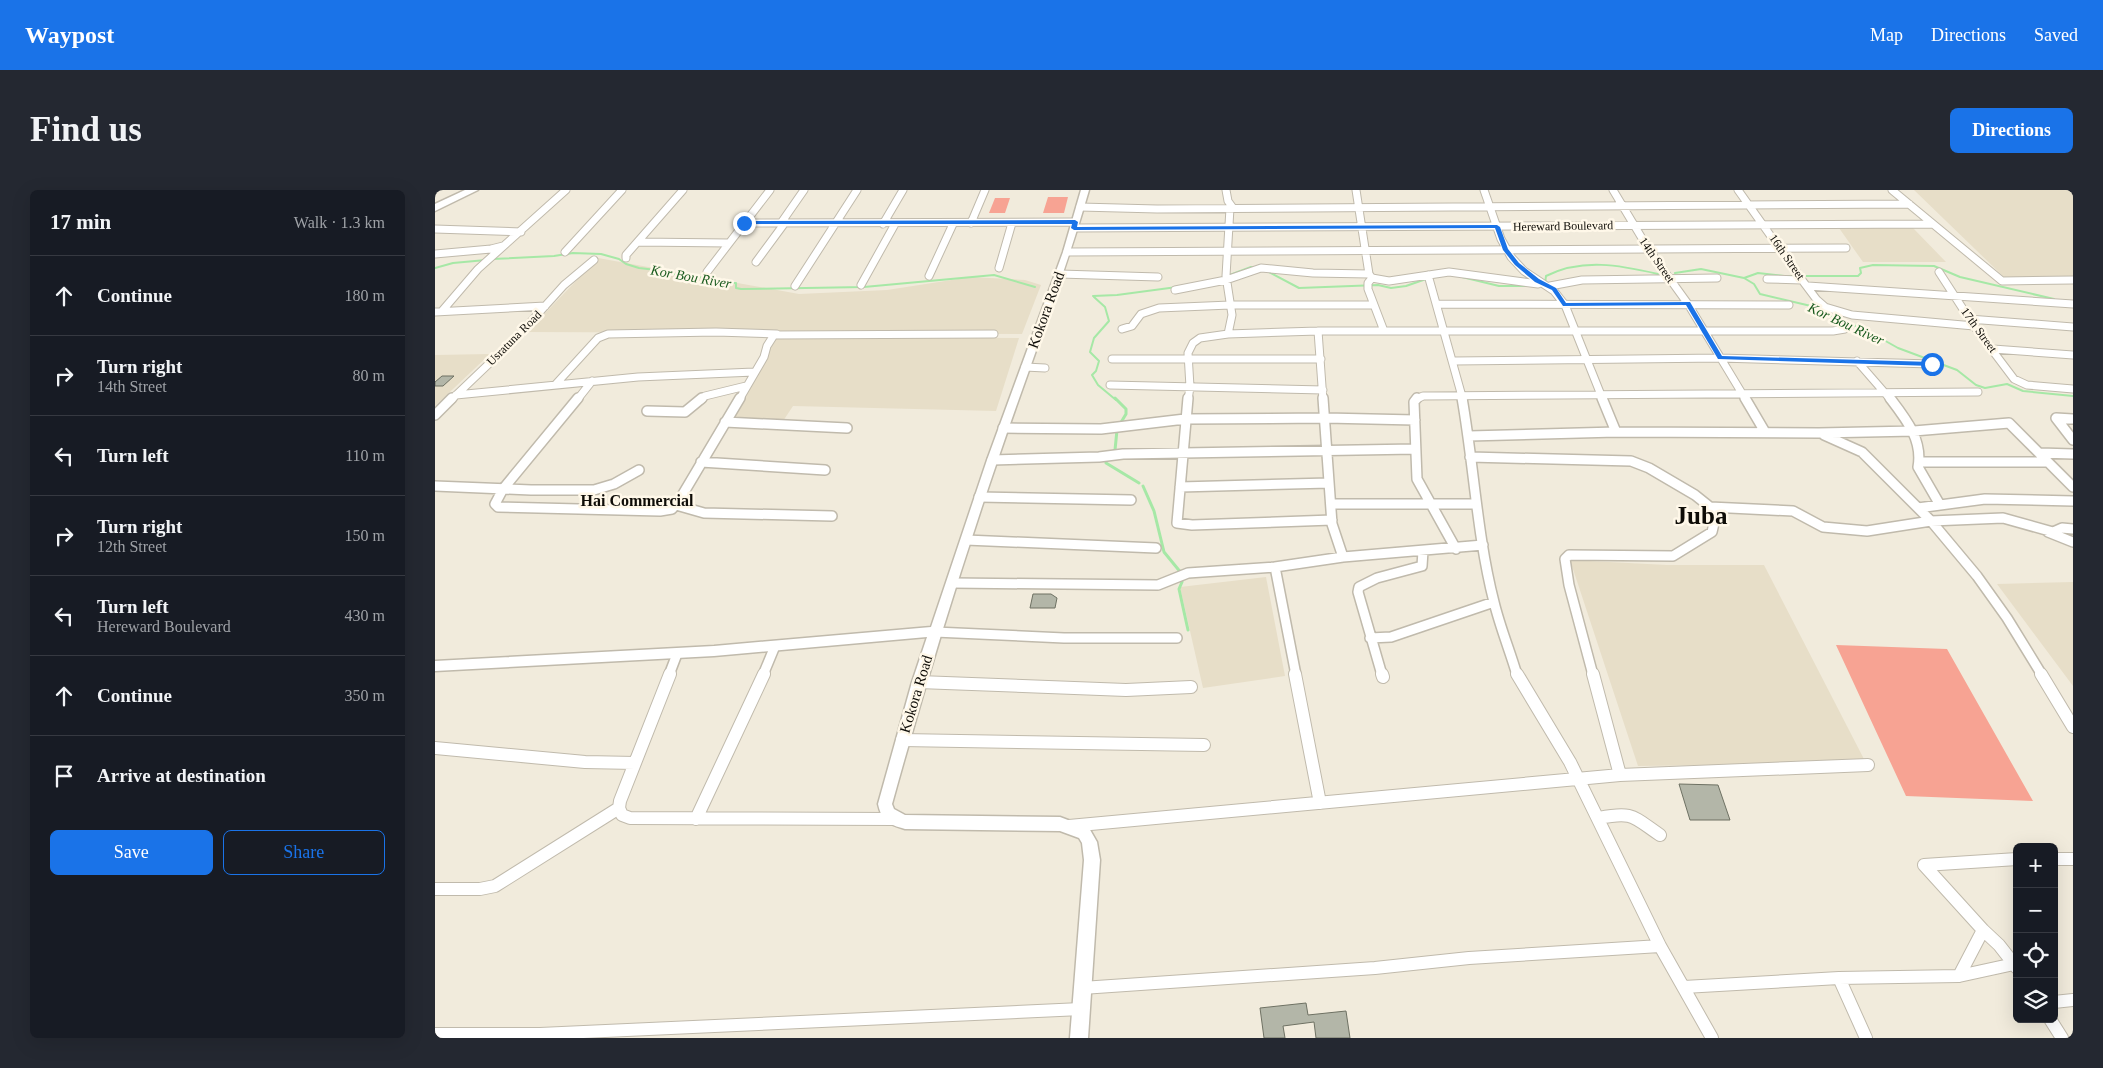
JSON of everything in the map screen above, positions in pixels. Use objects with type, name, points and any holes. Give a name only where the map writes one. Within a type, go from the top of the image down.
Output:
[{"type":"main road","points":[[435,208],[473,190]]},
{"type":"street","points":[[439,312],[478,269],[567,190]]},
{"type":"street","points":[[565,252],[622,190]]},
{"type":"street","points":[[626,258],[683,190]]},
{"type":"street","points":[[707,272],[770,190]]},
{"type":"street","points":[[756,262],[805,190]]},
{"type":"street","points":[[795,286],[857,190]]},
{"type":"street","points":[[883,224],[903,190]]},
{"type":"street","points":[[971,223],[985,190]]},
{"type":"street","name":"Kokora Road","points":[[895,820],[887,813],[886,798],[919,682],[1003,428],[1067,252],[1085,190]]},
{"type":"street","points":[[1226,190],[1231,208],[1226,280],[1232,315],[1228,334]]},
{"type":"street","points":[[1356,190],[1370,276],[1367,286],[1384,331]]},
{"type":"street","points":[[1484,190],[1506,250],[1517,264],[1533,277],[1552,287],[1565,304],[1616,432]]},
{"type":"street","name":"14th Street","points":[[1613,190],[1649,250],[1688,304],[1765,432]]},
{"type":"street","name":"16th Street","points":[[1738,190],[1750,204],[1802,280],[1817,300],[1825,306],[1844,314],[1974,326]]},
{"type":"street","points":[[1892,190],[2002,281],[2070,280],[2073,289]]},
{"type":"street","points":[[1080,207],[1231,208],[1909,204]]},
{"type":"street","name":"Hereward Boulevard","points":[[744,223],[1012,223],[1229,228],[1497,227],[1633,224],[1932,224]]},
{"type":"street","points":[[999,268],[1012,223]]},
{"type":"street","points":[[861,285],[895,224]]},
{"type":"street","points":[[929,276],[953,224]]},
{"type":"street","points":[[435,229],[521,232]]},
{"type":"street","points":[[638,242],[729,243]]},
{"type":"street","points":[[435,254],[491,250],[505,246]]},
{"type":"street","points":[[1067,252],[1846,248]]},
{"type":"street","name":"Usratuna Road","points":[[435,415],[519,335],[563,285],[594,260]]},
{"type":"street","points":[[1175,290],[1226,280],[1261,268],[1313,274],[1370,276],[1386,281],[1458,272],[1491,279],[1503,278],[1552,287],[1582,280],[1717,278]]},
{"type":"street","name":"17th Street","points":[[1939,272],[1974,326],[2015,379],[2023,384],[2073,389]]},
{"type":"street","points":[[1059,274],[1158,277]]},
{"type":"street","points":[[1428,275],[1438,304],[1462,396],[1483,546],[1495,602],[1518,677],[1570,762],[1660,946],[1712,1038]]},
{"type":"street","points":[[1767,278],[1802,280]]},
{"type":"street","points":[[1808,286],[2073,304]]},
{"type":"street","points":[[1123,329],[1132,326],[1141,314],[1149,310],[1230,304],[1374,305]]},
{"type":"street","points":[[1438,304],[1789,305]]},
{"type":"street","points":[[439,312],[545,306]]},
{"type":"street","points":[[1969,318],[2073,327]]},
{"type":"street","points":[[1332,520],[1181,525],[1176,520],[1189,387],[1188,353],[1193,343],[1200,338],[1228,334],[1318,331],[1833,331],[1845,329]]},
{"type":"street","points":[[1318,331],[1326,418],[1332,520],[1343,557]]},
{"type":"street","points":[[555,385],[598,338],[608,334],[716,332],[779,334],[994,334]]},
{"type":"street","points":[[592,381],[503,489],[495,504],[501,508],[660,511],[672,509],[764,357],[772,337],[779,334]]},
{"type":"street","points":[[1993,349],[2073,355]]},
{"type":"street","points":[[1453,361],[1587,361],[1720,358],[1932,364]]},
{"type":"street","points":[[1111,359],[1321,359]]},
{"type":"street","points":[[1857,361],[1915,431],[1921,462],[1918,467],[1940,505]]},
{"type":"street","points":[[1025,367],[1045,368]]},
{"type":"street","points":[[456,395],[592,381],[671,375],[754,372]]},
{"type":"street","points":[[1110,385],[1323,390]]},
{"type":"street","points":[[647,411],[685,412],[705,396],[746,386]]},
{"type":"street","points":[[1455,549],[1417,479],[1414,402],[1418,398],[1429,395],[1978,392]]},
{"type":"street","points":[[1003,428],[1101,429],[1185,419],[1326,418],[1415,420]]},
{"type":"street","points":[[2073,419],[2056,418],[2073,440]]},
{"type":"street","points":[[725,422],[847,428]]},
{"type":"street","points":[[1469,436],[1616,432],[1819,433],[1915,431],[2009,423],[2073,487]]},
{"type":"street","points":[[1819,433],[1862,452],[1931,521],[1977,576],[2007,618],[2073,727]]},
{"type":"street","points":[[992,460],[1184,453],[1415,449]]},
{"type":"street","points":[[2040,453],[2073,454]]},
{"type":"street","points":[[1470,457],[1631,462],[1649,468],[1695,495],[1710,507],[1715,519],[1712,532],[1673,556],[1648,558],[1569,555],[1565,559],[1569,586],[1620,775]]},
{"type":"street","points":[[701,462],[825,470]]},
{"type":"street","points":[[1921,462],[2048,462]]},
{"type":"street","points":[[435,486],[594,490],[614,484],[639,470]]},
{"type":"street","points":[[1180,486],[1329,483]]},
{"type":"street","points":[[979,498],[1131,500]]},
{"type":"street","points":[[1918,508],[1991,499],[2073,501]]},
{"type":"street","points":[[1331,504],[1476,504]]},
{"type":"street","points":[[676,505],[704,513],[832,516]]},
{"type":"street","points":[[1710,507],[1793,511],[1823,527],[1867,531],[1902,528],[1931,521],[2003,518],[2030,524],[2053,532],[2062,528],[2073,529]]},
{"type":"street","points":[[2030,524],[2073,542]]},
{"type":"street","points":[[966,540],[1156,548]]},
{"type":"street","points":[[951,583],[1158,585],[1183,574],[1275,568],[1343,557],[1483,546]]},
{"type":"street","points":[[1383,677],[1370,638],[1358,592],[1359,587],[1377,578],[1422,566],[1423,551]]},
{"type":"street","points":[[1275,568],[1320,803]]},
{"type":"street","points":[[1370,638],[1391,637],[1495,602]]},
{"type":"street","points":[[435,666],[677,654],[890,634],[935,632],[1064,638],[1177,638]]},
{"type":"street","points":[[696,819],[755,696],[775,646]]},
{"type":"street","points":[[677,654],[620,800],[619,808],[622,815],[630,818],[895,820],[905,822],[1060,824],[1084,833],[1089,842],[1092,860],[1079,1038]]},
{"type":"street","points":[[919,682],[1126,690],[1191,687]]},
{"type":"street","points":[[902,740],[1204,745]]},
{"type":"street","points":[[435,748],[591,762],[635,763]]},
{"type":"street","points":[[1069,826],[1620,775],[1867,764]]},
{"type":"street","points":[[435,889],[480,889],[495,886],[619,808]]},
{"type":"street","points":[[1599,818],[1614,814],[1625,815],[1641,820],[1660,835]]},
{"type":"street","points":[[2013,859],[1923,865],[1999,945],[2013,963]]},
{"type":"street","points":[[2058,859],[2073,859]]},
{"type":"street","points":[[1959,976],[1983,930]]},
{"type":"street","points":[[1082,988],[1375,968],[1469,958],[1660,946]]},
{"type":"street","points":[[1684,987],[1839,978],[1959,976],[2013,966]]},
{"type":"street","points":[[1839,978],[1866,1038]]},
{"type":"street","points":[[2058,1002],[2073,1000]]},
{"type":"street","points":[[435,1034],[540,1034],[1081,1009]]},
{"type":"street","points":[[2053,1023],[2062,1038]]},
{"type":"shaded area","points":[[1914,190],[2073,190],[2073,278],[2006,279]]},
{"type":"shaded area","points":[[1048,197],[1068,197],[1064,213],[1043,213]]},
{"type":"shaded area","points":[[995,198],[1010,198],[1005,213],[989,213]]},
{"type":"shaded area","points":[[1839,228],[1913,228],[1946,262],[1863,262]]},
{"type":"shaded area","points":[[598,258],[799,294],[887,290],[971,277],[1025,280],[1041,285],[1022,334],[527,332]]},
{"type":"shaded area","points":[[776,338],[1019,338],[996,411],[793,406],[783,421],[734,419]]},
{"type":"shaded area","points":[[490,354],[435,406],[435,355]]},
{"type":"shaded area","points":[[1570,560],[1667,565],[1764,565],[1866,763],[1638,766]]},
{"type":"shaded area","points":[[1266,577],[1285,676],[1203,688],[1180,587]]},
{"type":"shaded area","points":[[2073,582],[2073,686],[1997,584]]},
{"type":"shaded area","points":[[1836,645],[1947,649],[2033,801],[1906,796]]},
{"type":"building","points":[[442,376],[454,376],[443,386],[435,386],[435,382]]},
{"type":"building","points":[[1033,594],[1051,594],[1057,598],[1055,608],[1030,608]]},
{"type":"building","points":[[1679,784],[1718,785],[1730,820],[1690,820]]},
{"type":"building","points":[[1306,1003],[1308,1015],[1346,1011],[1350,1038],[1316,1038],[1314,1022],[1283,1026],[1285,1038],[1264,1038],[1260,1008]]},
{"type":"waterway","name":"Kor Bou River","points":[[492,259],[554,256],[573,253],[601,254],[619,259],[626,264],[639,268],[665,271],[687,278],[708,277],[711,283],[736,283],[736,288],[741,289],[864,287],[994,275],[1035,287]]},
{"type":"waterway","name":"Kor Bou River","points":[[435,268],[453,263],[486,260]]},
{"type":"waterway","points":[[1545,284],[1546,276],[1560,270],[1587,265],[1615,266],[1658,274]]},
{"type":"waterway","points":[[1744,278],[1758,273],[1784,276],[1858,276],[1861,273],[1860,268],[1873,265],[1934,266],[1960,277],[2054,299]]},
{"type":"waterway","points":[[1227,276],[1251,267],[1259,267]]},
{"type":"waterway","name":"Kor Bou River","points":[[1675,273],[1701,269],[1744,278]]},
{"type":"waterway","points":[[1267,271],[1299,288],[1378,285],[1391,288],[1406,286],[1429,278]]},
{"type":"waterway","points":[[1462,277],[1499,286],[1537,286]]},
{"type":"waterway","name":"Kor Bou River","points":[[1744,278],[1754,284],[1760,294],[1811,306],[1830,316],[1866,330],[1898,348],[1957,370],[1976,385],[1985,388],[2007,384],[2023,391],[2073,396]]},
{"type":"waterway","points":[[1093,296],[1117,295],[1177,287]]},
{"type":"waterway","points":[[1094,297],[1105,307],[1109,321],[1094,338],[1090,352],[1099,361],[1096,371],[1092,375],[1098,385],[1116,400]]},
{"type":"waterway","points":[[1115,398],[1126,409],[1126,414],[1120,424]]},
{"type":"waterway","points":[[1112,452],[1115,450],[1117,430]]},
{"type":"waterway","points":[[1106,458],[1106,463],[1139,483]]},
{"type":"waterway","points":[[1143,486],[1154,511],[1164,552],[1182,574],[1182,582],[1179,589],[1188,630]]},
{"type":"district","name":"Hai Commercial","points":[[637,500]]},
{"type":"district","name":"Juba","points":[[1701,515]]},
{"type":"route","points":[[744,223],[953,224],[1075,222],[1074,228],[1497,227],[1506,250],[1517,264],[1537,280],[1554,289],[1565,304],[1688,304],[1720,358],[1932,364]]}]
